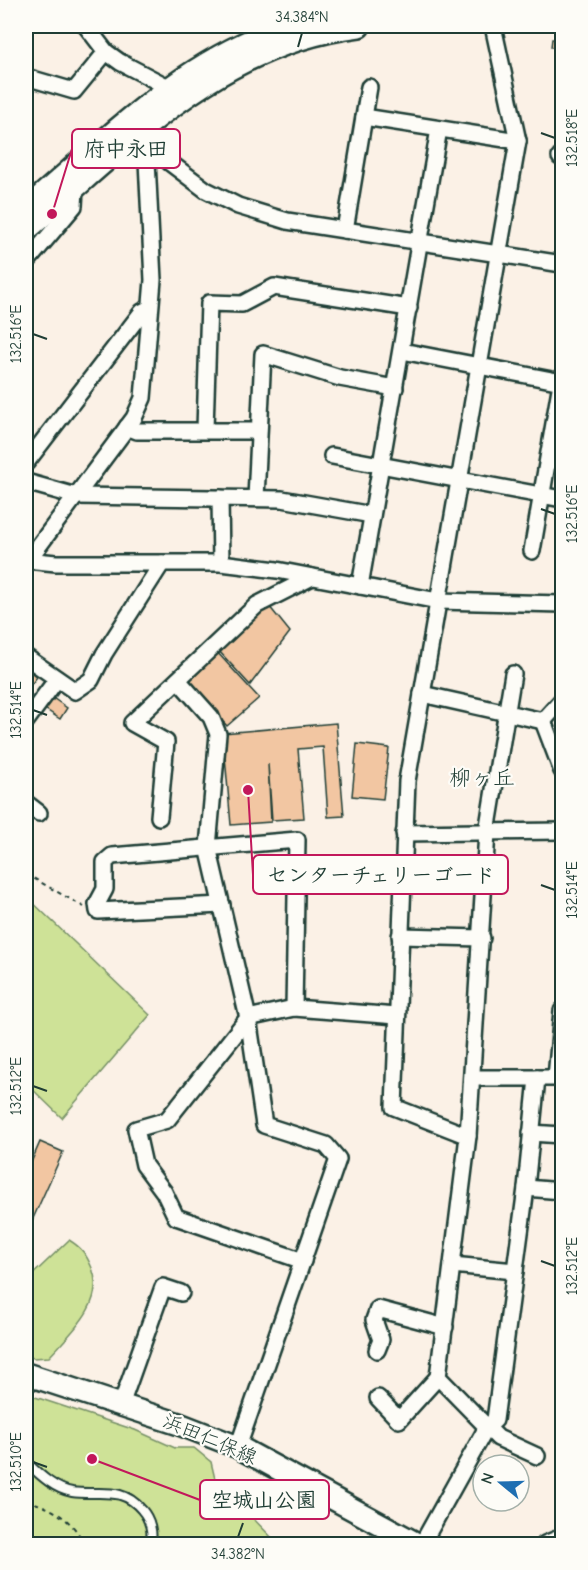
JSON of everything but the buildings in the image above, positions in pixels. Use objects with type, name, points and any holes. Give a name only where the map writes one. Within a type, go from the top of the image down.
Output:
[{"type":"main road","points":[[26,209],[141,133],[168,87],[225,52],[288,26]]},
{"type":"main road","points":[[26,230],[186,94],[235,64],[295,39],[359,26]]},
{"type":"main road","name":"浜田仁保線","points":[[26,1374],[179,1424],[238,1447],[417,1545]]},
{"type":"street","points":[[86,26],[106,52],[120,62],[168,87]]},
{"type":"street","points":[[468,1136],[394,1107],[407,781],[518,141],[493,26]]},
{"type":"street","points":[[28,82],[74,91],[106,52]]},
{"type":"street","points":[[345,230],[369,87]]},
{"type":"street","points":[[364,117],[518,141]]},
{"type":"street","points":[[360,586],[439,129]]},
{"type":"street","points":[[141,133],[206,190],[238,206],[287,221],[562,264]]},
{"type":"street","points":[[26,561],[127,427],[142,398],[153,280],[147,162],[141,133]]},
{"type":"street","points":[[26,263],[74,206],[75,189]]},
{"type":"street","points":[[205,429],[209,303],[242,304],[274,287],[409,308]]},
{"type":"street","points":[[26,463],[142,312],[150,308]]},
{"type":"street","points":[[402,351],[562,382]]},
{"type":"street","points":[[256,498],[262,354],[340,378],[395,388]]},
{"type":"street","points":[[532,551],[562,377]]},
{"type":"street","points":[[127,427],[137,431],[205,429],[257,431]]},
{"type":"street","points":[[332,456],[562,499]]},
{"type":"street","points":[[26,482],[76,496],[282,499],[372,514]]},
{"type":"street","points":[[220,498],[221,563]]},
{"type":"street","points":[[26,561],[221,563],[312,577],[438,602],[562,604]]},
{"type":"street","points":[[26,657],[75,691],[91,680],[104,654],[162,563]]},
{"type":"street","points":[[159,817],[166,742],[132,723],[257,606],[312,577]]},
{"type":"street","points":[[378,1398],[399,1420],[438,1377],[468,1136],[487,832],[513,674]]},
{"type":"street","points":[[26,721],[57,679]]},
{"type":"street","points":[[177,680],[211,717],[218,734],[208,847],[248,1018],[264,1125],[326,1145],[338,1159],[238,1447]]},
{"type":"street","points":[[422,694],[543,721]]},
{"type":"street","points":[[543,721],[562,700]]},
{"type":"street","points":[[543,721],[562,771]]},
{"type":"street","points":[[26,803],[39,813]]},
{"type":"street","points":[[404,833],[562,831]]},
{"type":"street","points":[[222,905],[98,911],[97,904],[105,889],[105,862],[112,856],[297,840],[294,1008]]},
{"type":"street","points":[[400,936],[482,938]]},
{"type":"street","points":[[303,1261],[176,1216],[164,1192],[144,1165],[136,1129],[166,1120],[248,1018],[294,1008],[398,1016]]},
{"type":"street","points":[[472,1078],[559,1078],[562,1011]]},
{"type":"street","points":[[422,1545],[487,1427],[495,1420],[526,1188],[537,1078]]},
{"type":"street","points":[[531,1133],[562,1135]]},
{"type":"street","points":[[526,1188],[562,1191]]},
{"type":"street","points":[[452,1265],[515,1271]]},
{"type":"street","points":[[121,1405],[163,1287],[181,1293]]},
{"type":"street","points":[[377,1350],[381,1340],[374,1320],[378,1309],[445,1327]]},
{"type":"street","points":[[438,1377],[498,1438],[537,1456]]},
{"type":"street","points":[[544,1545],[562,1537]]},
{"type":"lane","points":[[26,1462],[49,1483],[71,1492],[108,1492],[132,1498],[149,1518],[151,1545]]},
{"type":"path","points":[[26,874],[91,911],[98,911]]},
{"type":"path","points":[[26,1501],[49,1507],[61,1516],[82,1545]]},
{"type":"green space","points":[[26,896],[150,1015],[62,1118],[26,1083]]},
{"type":"green space","points":[[69,1240],[86,1255],[90,1263],[95,1281],[94,1293],[84,1317],[49,1357],[33,1358],[26,1354],[26,1281]]},
{"type":"green space","points":[[26,1394],[135,1430],[175,1448],[194,1448],[211,1462],[215,1479],[277,1543],[285,1544],[26,1544]]},
{"type":"place","name":"府中永田","points":[[52,214]]},
{"type":"place","name":"センターチェリーゴード","points":[[248,790]]},
{"type":"place","name":"空城山公園","points":[[92,1459]]},
{"type":"district","name":"柳ヶ丘","points":[[482,778]]}]
